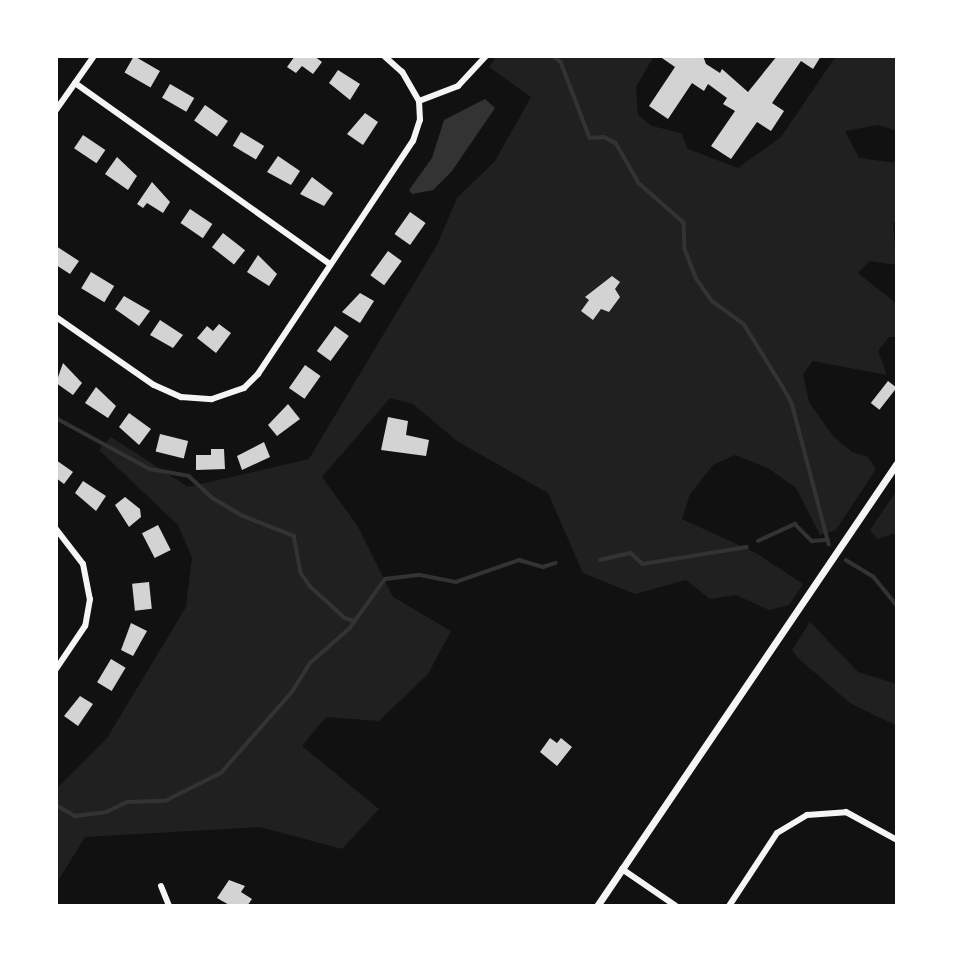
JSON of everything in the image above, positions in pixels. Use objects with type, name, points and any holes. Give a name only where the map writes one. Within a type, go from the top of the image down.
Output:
[{"type":"street","points":[[56,110],[94,56]]},
{"type":"street","points":[[56,317],[167,392],[181,397],[212,399],[244,388],[258,374],[409,151],[420,120],[419,101],[402,72],[384,56]]},
{"type":"street","points":[[419,101],[458,86],[486,56]]},
{"type":"street","points":[[75,83],[330,264]]},
{"type":"street","points":[[597,906],[897,463]]},
{"type":"street","points":[[56,529],[83,564],[90,599],[85,626],[56,669]]},
{"type":"street","points":[[729,906],[777,832],[807,815],[846,812],[897,839]]},
{"type":"street","points":[[622,869],[676,906]]},
{"type":"street","points":[[161,886],[169,906]]},
{"type":"shaded area","points":[[497,56],[654,56],[636,87],[638,115],[652,126],[681,133],[688,149],[738,168],[781,137],[836,56],[896,56],[897,131],[878,125],[845,131],[859,158],[897,163],[897,222],[893,223],[897,265],[870,261],[858,273],[897,304],[897,337],[889,337],[878,351],[887,375],[813,361],[803,374],[809,402],[833,436],[852,452],[868,457],[876,469],[836,530],[820,535],[796,488],[768,468],[735,455],[713,465],[690,494],[682,519],[756,553],[803,584],[789,605],[769,610],[736,595],[710,599],[686,580],[635,594],[583,573],[548,493],[457,441],[413,404],[390,398],[322,477],[357,525],[393,597],[451,631],[428,674],[379,721],[326,717],[302,746],[379,809],[342,849],[260,827],[85,837],[56,884],[56,789],[107,738],[186,607],[192,558],[178,525],[99,450],[111,437],[188,487],[309,459],[437,245],[457,198],[495,161],[531,97],[489,67]]},
{"type":"shaded area","points":[[485,99],[495,108],[452,171],[433,190],[412,194],[409,190],[432,158],[444,120]]},
{"type":"shaded area","points":[[897,490],[897,533],[877,539],[870,530]]},
{"type":"shaded area","points":[[810,622],[858,672],[897,684],[897,726],[850,703],[799,659],[792,650]]},
{"type":"building","points":[[134,56],[160,71],[150,87],[125,72]]},
{"type":"building","points":[[295,56],[314,56],[322,62],[313,74],[302,66],[296,73],[287,67]]},
{"type":"building","points":[[659,56],[703,56],[706,64],[720,73],[722,69],[748,92],[777,56],[821,56],[813,69],[801,61],[772,103],[784,111],[771,131],[757,122],[731,159],[711,146],[735,111],[723,104],[727,98],[708,84],[704,91],[692,83],[668,119],[649,106],[675,67]]},
{"type":"building","points":[[338,70],[360,84],[350,100],[329,83]]},
{"type":"building","points":[[170,84],[194,98],[186,112],[162,98]]},
{"type":"building","points":[[205,105],[228,121],[217,137],[194,121]]},
{"type":"building","points":[[365,113],[378,122],[363,145],[347,134]]},
{"type":"building","points":[[241,132],[264,146],[256,160],[233,146]]},
{"type":"building","points":[[83,135],[105,150],[96,163],[74,148]]},
{"type":"building","points":[[278,156],[300,171],[291,185],[267,172]]},
{"type":"building","points":[[117,157],[137,176],[128,190],[105,174]]},
{"type":"building","points":[[312,177],[333,193],[324,206],[300,194]]},
{"type":"building","points":[[152,182],[170,202],[163,213],[147,203],[143,208],[137,204]]},
{"type":"building","points":[[190,209],[212,224],[203,238],[180,223]]},
{"type":"building","points":[[410,212],[426,223],[410,245],[395,234]]},
{"type":"building","points":[[223,233],[245,250],[234,264],[212,247]]},
{"type":"building","points":[[56,246],[79,261],[70,274],[56,265]]},
{"type":"building","points":[[388,251],[402,261],[384,285],[370,275]]},
{"type":"building","points":[[258,255],[277,274],[269,286],[247,272]]},
{"type":"building","points":[[91,272],[114,286],[104,302],[81,288]]},
{"type":"building","points":[[612,276],[620,282],[615,289],[620,297],[609,312],[601,309],[593,320],[581,311],[589,300],[585,297]]},
{"type":"building","points":[[360,293],[374,301],[360,323],[342,312]]},
{"type":"building","points":[[124,296],[150,311],[139,326],[115,309]]},
{"type":"building","points":[[160,320],[183,335],[173,348],[150,335]]},
{"type":"building","points":[[219,324],[231,333],[216,353],[197,338],[207,326],[213,331]]},
{"type":"building","points":[[335,326],[349,336],[331,361],[317,351]]},
{"type":"building","points":[[63,363],[82,383],[73,395],[56,383]]},
{"type":"building","points":[[305,365],[321,376],[305,399],[289,388]]},
{"type":"building","points":[[888,381],[897,388],[879,410],[871,403]]},
{"type":"building","points":[[96,387],[116,406],[108,418],[85,403]]},
{"type":"building","points":[[288,404],[300,419],[277,436],[268,425]]},
{"type":"building","points":[[129,413],[151,429],[139,445],[119,427]]},
{"type":"building","points":[[388,417],[408,421],[406,435],[429,440],[426,456],[381,450]]},
{"type":"building","points":[[160,434],[188,441],[184,458],[156,451]]},
{"type":"building","points":[[264,442],[270,457],[242,470],[237,456]]},
{"type":"building","points":[[211,449],[224,449],[225,469],[196,470],[196,455],[211,455]]},
{"type":"building","points":[[56,460],[73,472],[64,484],[56,478]]},
{"type":"building","points":[[83,481],[106,496],[96,511],[75,493]]},
{"type":"building","points":[[125,497],[140,509],[141,517],[129,527],[115,505]]},
{"type":"building","points":[[158,525],[171,550],[155,558],[142,533]]},
{"type":"building","points":[[149,582],[152,609],[135,611],[132,584]]},
{"type":"building","points":[[131,623],[147,631],[133,656],[121,650]]},
{"type":"building","points":[[111,659],[126,668],[112,691],[97,682]]},
{"type":"building","points":[[80,696],[93,704],[78,726],[64,716]]},
{"type":"building","points":[[550,738],[557,743],[561,738],[572,747],[557,766],[540,752]]},
{"type":"building","points":[[229,880],[245,886],[241,892],[252,899],[247,906],[231,906],[217,898]]},
{"type":"waterway","points":[[553,56],[561,62],[590,138],[604,137],[616,143],[639,183],[684,223],[685,249],[696,278],[712,301],[744,324],[783,387],[792,403],[829,544]]},
{"type":"waterway","points":[[56,418],[150,469],[189,476],[213,498],[243,516],[294,536],[301,573],[310,586],[345,618],[355,621]]},
{"type":"waterway","points":[[758,541],[795,524],[812,541],[828,540]]},
{"type":"waterway","points":[[600,560],[631,553],[643,564],[747,547]]},
{"type":"waterway","points":[[56,805],[75,816],[106,812],[127,802],[165,801],[221,773],[292,692],[310,663],[350,628],[385,579],[420,575],[456,582],[519,560],[543,567],[555,563]]},
{"type":"waterway","points":[[846,560],[874,577],[897,605]]}]
